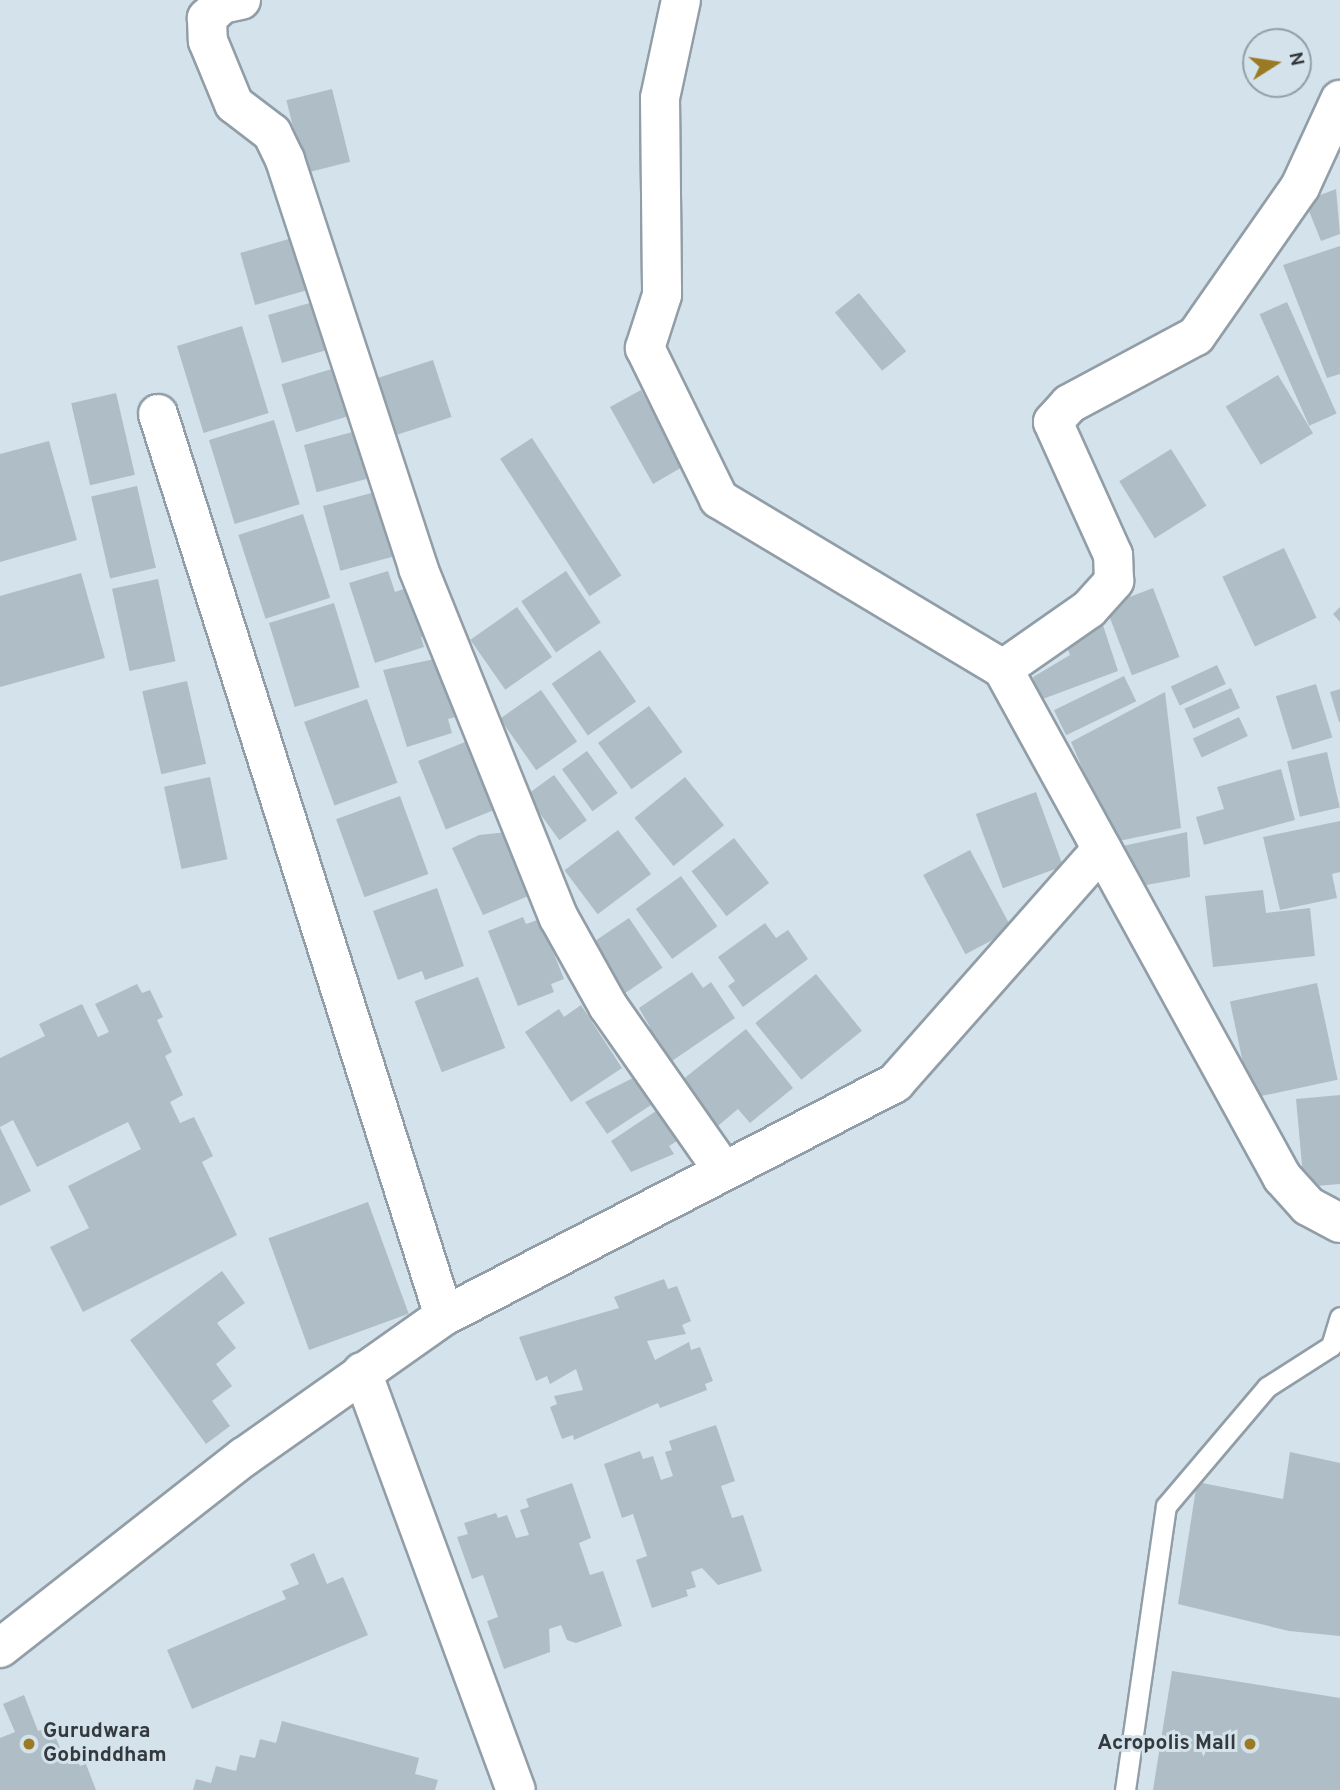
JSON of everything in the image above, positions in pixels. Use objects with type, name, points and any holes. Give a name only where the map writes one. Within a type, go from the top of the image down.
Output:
[{"type":"street","points":[[241,0],[222,4],[207,18],[208,41],[234,104],[272,133],[285,160],[418,568],[559,918],[608,1006],[723,1170]]},
{"type":"street","points":[[681,0],[660,98],[662,295],[645,348],[719,499],[1003,669],[1282,1177],[1308,1206],[1340,1223]]},
{"type":"street","points":[[1003,669],[1089,608],[1114,581],[1113,555],[1053,422],[1069,404],[1196,336],[1300,187],[1340,100]]},
{"type":"street","points":[[158,414],[444,1316]]},
{"type":"street","points":[[0,1648],[362,1372],[444,1316],[895,1083],[1102,849]]},
{"type":"street","points":[[362,1372],[516,1790]]},
{"type":"lane","points":[[1125,1790],[1166,1506],[1267,1387],[1331,1346],[1340,1317]]},
{"type":"building","points":[[332,89],[350,162],[305,173],[286,100]]},
{"type":"building","points":[[1336,189],[1340,234],[1321,241],[1305,201]]},
{"type":"building","points":[[296,237],[311,289],[255,305],[240,253]]},
{"type":"building","points":[[1340,246],[1340,374],[1327,378],[1283,265]]},
{"type":"building","points":[[859,293],[906,351],[882,371],[835,313]]},
{"type":"building","points":[[320,300],[334,348],[282,363],[268,315]]},
{"type":"building","points":[[1287,302],[1337,413],[1309,426],[1260,314]]},
{"type":"building","points":[[242,326],[269,413],[204,433],[177,346]]},
{"type":"building","points":[[433,360],[452,417],[388,438],[369,381]]},
{"type":"building","points":[[335,368],[350,416],[296,432],[281,384]]},
{"type":"building","points":[[1278,375],[1313,433],[1261,465],[1226,406]]},
{"type":"building","points":[[641,390],[654,414],[661,409],[684,466],[653,484],[610,407]]},
{"type":"building","points":[[116,393],[135,475],[90,485],[71,403]]},
{"type":"building","points":[[274,420],[300,504],[235,524],[209,440]]},
{"type":"building","points":[[360,430],[373,477],[317,492],[304,445]]},
{"type":"building","points":[[532,438],[621,576],[589,596],[500,459]]},
{"type":"building","points":[[49,441],[77,540],[0,562],[0,454]]},
{"type":"building","points":[[1171,449],[1207,506],[1155,538],[1119,481]]},
{"type":"building","points":[[137,486],[156,568],[110,578],[91,497]]},
{"type":"building","points":[[379,491],[396,556],[340,571],[323,506]]},
{"type":"building","points":[[303,514],[330,598],[266,619],[238,535]]},
{"type":"building","points":[[1284,548],[1317,618],[1255,647],[1222,577]]},
{"type":"building","points":[[388,571],[395,592],[412,586],[428,635],[421,637],[424,647],[375,663],[349,583]]},
{"type":"building","points":[[566,571],[601,622],[556,653],[521,601]]},
{"type":"building","points":[[81,573],[105,658],[0,687],[0,596]]},
{"type":"building","points":[[158,579],[175,661],[129,671],[112,589]]},
{"type":"building","points":[[1153,588],[1180,657],[1132,675],[1105,606]]},
{"type":"building","points":[[334,603],[360,687],[295,707],[269,623]]},
{"type":"building","points":[[517,607],[552,657],[505,690],[470,640]]},
{"type":"building","points":[[1340,607],[1340,622],[1333,614]]},
{"type":"building","points":[[1098,610],[1118,671],[1040,700],[1033,677],[1070,655],[1063,636]]},
{"type":"building","points":[[600,650],[636,702],[588,735],[552,684]]},
{"type":"building","points":[[444,657],[463,715],[448,719],[452,733],[407,747],[383,670]]},
{"type":"building","points":[[1217,665],[1226,684],[1180,706],[1171,687]]},
{"type":"building","points":[[1124,676],[1136,701],[1066,735],[1054,710]]},
{"type":"building","points":[[187,681],[206,764],[161,774],[142,691]]},
{"type":"building","points":[[1316,684],[1332,738],[1292,750],[1276,696]]},
{"type":"building","points":[[1231,688],[1240,708],[1193,729],[1184,709]]},
{"type":"building","points":[[1340,689],[1340,722],[1339,722],[1330,692]]},
{"type":"building","points":[[541,690],[577,742],[536,770],[500,719]]},
{"type":"building","points":[[1165,692],[1181,828],[1114,842],[1071,742]]},
{"type":"building","points":[[367,699],[397,783],[334,806],[304,722]]},
{"type":"building","points":[[649,706],[683,752],[632,789],[598,743]]},
{"type":"building","points":[[1239,717],[1248,736],[1202,758],[1193,739]]},
{"type":"building","points":[[470,740],[498,809],[446,830],[418,761]]},
{"type":"building","points":[[587,751],[618,793],[592,811],[562,769]]},
{"type":"building","points":[[1327,752],[1340,808],[1300,817],[1287,761]]},
{"type":"building","points":[[1281,769],[1295,820],[1204,845],[1196,817],[1224,809],[1217,787]]},
{"type":"building","points":[[554,775],[587,820],[559,840],[526,795]]},
{"type":"building","points":[[210,777],[227,859],[181,869],[164,787]]},
{"type":"building","points":[[685,777],[724,825],[674,866],[634,818]]},
{"type":"building","points":[[1036,792],[1063,866],[1003,888],[976,814]]},
{"type":"building","points":[[400,796],[428,874],[364,897],[336,819]]},
{"type":"building","points":[[1340,821],[1340,872],[1332,874],[1337,898],[1280,910],[1263,837]]},
{"type":"building","points":[[618,830],[651,874],[598,914],[564,870]]},
{"type":"building","points":[[508,832],[533,894],[483,915],[452,848],[479,835]]},
{"type":"building","points":[[1187,832],[1190,877],[1141,886],[1123,846]]},
{"type":"building","points":[[734,838],[769,883],[727,916],[691,871]]},
{"type":"building","points":[[970,850],[1012,929],[965,954],[923,875]]},
{"type":"building","points":[[681,876],[717,926],[672,959],[636,909]]},
{"type":"building","points":[[437,888],[464,966],[425,980],[422,971],[398,980],[373,911]]},
{"type":"building","points":[[1263,890],[1266,913],[1310,908],[1315,956],[1213,967],[1205,896]]},
{"type":"building","points":[[523,917],[526,924],[540,919],[564,979],[551,984],[554,992],[518,1006],[488,931]]},
{"type":"building","points":[[629,918],[663,968],[618,998],[584,948]]},
{"type":"building","points":[[765,923],[776,938],[788,930],[808,959],[743,1007],[728,986],[735,981],[718,957]]},
{"type":"building","points":[[692,972],[703,988],[711,982],[735,1018],[666,1065],[643,1031],[650,1027],[639,1008]]},
{"type":"building","points":[[816,974],[862,1031],[801,1080],[755,1023]]},
{"type":"building","points":[[478,977],[505,1048],[442,1072],[415,1001]]},
{"type":"building","points":[[1317,983],[1338,1080],[1251,1098],[1230,1002]]},
{"type":"building","points":[[137,984],[142,993],[150,990],[163,1017],[157,1020],[172,1052],[165,1056],[183,1095],[170,1102],[180,1123],[194,1117],[213,1156],[202,1162],[237,1235],[83,1312],[50,1247],[89,1228],[68,1186],[141,1149],[128,1122],[37,1167],[13,1120],[0,1127],[0,1058],[45,1036],[39,1024],[82,1004],[98,1037],[109,1032],[95,1004]]},
{"type":"building","points":[[581,1005],[622,1068],[571,1102],[525,1032],[559,1009],[564,1017]]},
{"type":"building","points":[[746,1029],[793,1088],[750,1123],[738,1109],[712,1131],[676,1085]]},
{"type":"building","points":[[633,1078],[651,1105],[607,1134],[585,1102]]},
{"type":"building","points":[[1340,1095],[1340,1184],[1304,1187],[1296,1099]]},
{"type":"building","points":[[656,1111],[677,1141],[669,1146],[674,1154],[631,1172],[611,1141]]},
{"type":"building","points":[[0,1128],[31,1191],[0,1206]]},
{"type":"building","points":[[368,1202],[409,1314],[309,1350],[268,1238]]},
{"type":"building","points":[[222,1271],[245,1303],[217,1323],[236,1348],[216,1364],[232,1386],[212,1401],[230,1426],[206,1444],[130,1340]]},
{"type":"building","points":[[664,1279],[668,1289],[677,1286],[691,1321],[682,1325],[686,1334],[647,1341],[655,1360],[689,1342],[691,1350],[700,1347],[713,1381],[705,1384],[707,1390],[660,1408],[658,1403],[574,1440],[573,1435],[562,1439],[550,1407],[557,1404],[554,1396],[583,1390],[576,1369],[550,1384],[547,1376],[536,1381],[519,1337],[619,1308],[614,1297]]},
{"type":"building","points":[[716,1425],[735,1481],[721,1486],[732,1518],[743,1515],[762,1571],[718,1585],[702,1568],[691,1572],[696,1587],[686,1590],[688,1596],[652,1608],[636,1560],[647,1556],[633,1514],[622,1518],[604,1464],[640,1451],[643,1459],[653,1456],[661,1480],[673,1476],[665,1452],[672,1450],[669,1441]]},
{"type":"building","points":[[1290,1452],[1340,1463],[1340,1636],[1289,1631],[1178,1604],[1197,1482],[1283,1499]]},
{"type":"building","points":[[572,1483],[591,1538],[579,1543],[590,1575],[603,1571],[622,1626],[576,1643],[567,1640],[561,1625],[549,1629],[550,1652],[504,1669],[487,1621],[498,1617],[483,1575],[472,1579],[457,1537],[468,1534],[464,1523],[496,1513],[498,1518],[507,1515],[516,1538],[529,1535],[520,1510],[529,1507],[526,1499]]},
{"type":"building","points":[[314,1553],[327,1584],[343,1577],[368,1635],[192,1709],[167,1650],[286,1599],[282,1591],[299,1584],[290,1564]]},
{"type":"building","name":"Acropolis Mall","points":[[1172,1671],[1340,1698],[1340,1790],[1153,1790]]},
{"type":"building","name":"Gurudwara Gobinddham","points":[[24,1695],[38,1731],[51,1726],[63,1755],[73,1751],[80,1766],[86,1764],[96,1790],[0,1790],[0,1738],[15,1732],[3,1704]]},
{"type":"building","points":[[282,1721],[419,1758],[415,1774],[438,1780],[435,1790],[193,1790],[196,1779],[211,1783],[216,1766],[236,1771],[240,1755],[255,1758],[260,1739],[276,1743]]},
{"type":"place","name":"Gurudwara Gobinddham","points":[[29,1744]]},
{"type":"place","name":"Acropolis Mall","points":[[1250,1744]]}]
